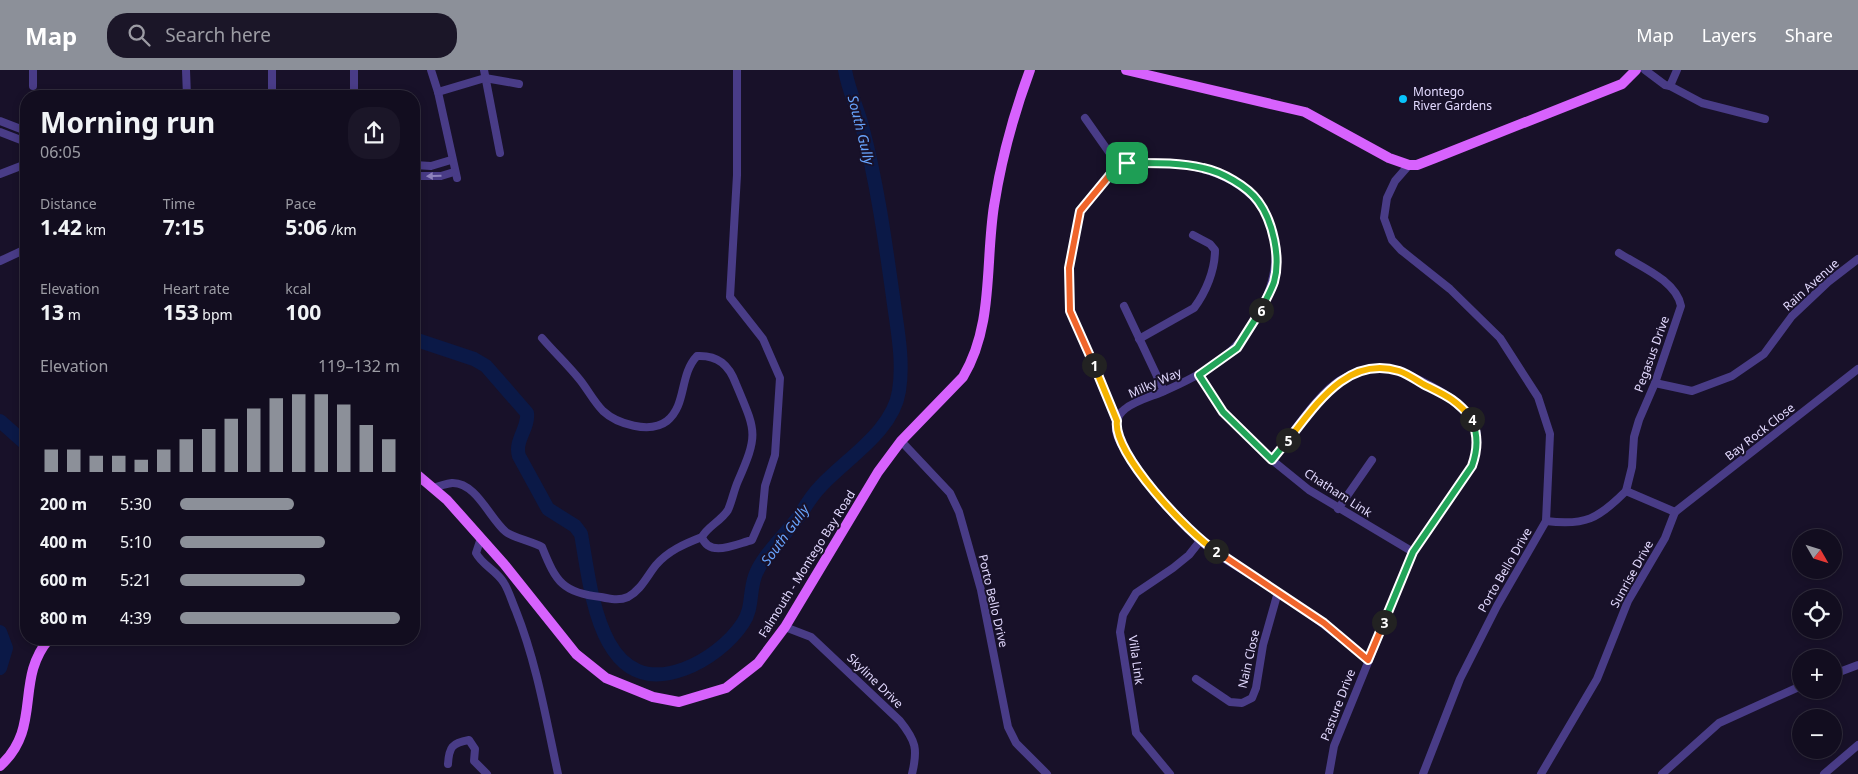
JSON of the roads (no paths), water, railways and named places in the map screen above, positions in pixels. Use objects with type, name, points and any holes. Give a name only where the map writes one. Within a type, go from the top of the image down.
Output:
[{"type":"main road","name":"Falmouth - Montego Bay Road","points":[[420,477],[448,500],[576,654],[606,678],[653,697],[679,702],[726,688],[758,664],[785,627],[878,472],[901,441],[963,377],[978,348],[983,320],[994,206],[1018,102],[1030,70]]},
{"type":"main road","points":[[1126,70],[1305,112],[1389,158],[1409,165],[1417,165],[1622,84],[1636,70]]},
{"type":"main road","points":[[0,766],[12,755],[24,732],[31,676],[35,662],[45,645]]},
{"type":"street","points":[[33,70],[33,86]]},
{"type":"street","points":[[186,70],[186,90]]},
{"type":"street","points":[[272,70],[272,90]]},
{"type":"street","points":[[354,70],[354,90]]},
{"type":"street","points":[[420,176],[455,175],[438,92],[431,70]]},
{"type":"street","points":[[702,537],[704,545],[722,549],[752,540],[762,518],[765,486],[776,455],[780,378],[763,339],[730,297],[737,175],[737,70]]},
{"type":"street","points":[[1645,70],[1665,86],[1670,86],[1702,103],[1765,119]]},
{"type":"street","points":[[1670,86],[1677,70]]},
{"type":"street","points":[[438,92],[484,74],[519,84]]},
{"type":"street","points":[[484,74],[500,153]]},
{"type":"street","points":[[1085,118],[1118,165],[1080,211],[1069,268],[1070,311],[1117,421],[1116,428],[1120,442],[1148,485],[1200,541],[1324,623],[1368,660]]},
{"type":"street","points":[[0,121],[20,129]]},
{"type":"street","points":[[0,132],[20,140]]},
{"type":"street","points":[[420,165],[431,166],[451,160]]},
{"type":"street","name":"Milky Way","points":[[1117,421],[1124,410],[1199,375],[1237,348],[1259,314],[1274,281],[1276,259],[1268,220],[1258,200],[1233,180],[1204,168],[1173,163],[1127,163],[1118,165]]},
{"type":"street","name":"Porto Bello Drive","points":[[1409,165],[1395,181],[1387,198],[1384,218],[1386,228],[1392,240],[1400,250],[1450,289],[1500,338],[1538,397],[1550,434],[1546,521],[1496,606],[1460,679],[1423,774]]},
{"type":"street","points":[[0,174],[20,166]]},
{"type":"street","points":[[1139,338],[1194,308],[1200,301],[1210,276],[1215,250],[1210,244],[1193,235]]},
{"type":"street","points":[[0,261],[20,252]]},
{"type":"street","name":"Pegasus Drive","points":[[1619,253],[1669,285],[1679,297],[1681,306],[1655,383],[1639,420],[1634,437],[1632,467],[1626,491]]},
{"type":"street","name":"Rain Avenue","points":[[1655,383],[1692,391],[1732,376],[1764,354],[1792,316],[1828,282],[1858,259]]},
{"type":"street","points":[[1124,306],[1164,391]]},
{"type":"street","points":[[433,488],[454,483],[467,488],[483,502],[494,521],[508,534],[542,547],[554,573],[565,588],[582,596],[616,599],[627,597],[638,589],[665,556],[674,549],[702,537],[728,510],[752,446],[753,432],[749,416],[731,372],[720,361],[710,356],[697,356],[688,366],[677,408],[667,421],[653,426],[628,424],[603,410],[580,380],[542,338]]},
{"type":"street","name":"Pasture Drive","points":[[1272,460],[1325,393],[1341,380],[1359,371],[1380,368],[1400,371],[1459,402],[1472,419],[1477,434],[1477,451],[1472,466],[1413,552],[1334,746],[1329,774]]},
{"type":"street","name":"Bay Rock Close","points":[[1675,512],[1858,369]]},
{"type":"street","name":"Chatham Link","points":[[1199,375],[1223,412],[1272,460],[1309,490],[1338,509],[1413,552]]},
{"type":"street","name":"Porto Bello Drive","points":[[901,441],[950,493],[959,512],[981,590],[1008,727],[1016,743],[1047,774]]},
{"type":"street","points":[[1338,509],[1372,460]]},
{"type":"street","points":[[1546,521],[1571,524],[1589,520],[1626,491],[1675,512]]},
{"type":"street","name":"Sunrise Drive","points":[[1540,774],[1597,679],[1628,601],[1665,538],[1675,512]]},
{"type":"street","points":[[481,538],[476,553],[479,560],[489,566],[504,583],[526,638],[538,678],[558,774]]},
{"type":"street","name":"Villa Link","points":[[1170,774],[1136,733],[1120,632],[1123,615],[1136,593],[1173,568],[1189,555],[1200,541]]},
{"type":"street","name":"Nain Close","points":[[1196,678],[1230,702],[1242,703],[1252,698],[1256,688],[1263,644],[1278,592]]},
{"type":"street","name":"Skyline Drive","points":[[785,627],[811,636],[900,721],[910,734],[917,752],[912,774]]},
{"type":"street","points":[[1842,671],[1858,665]]},
{"type":"street","points":[[1662,774],[1719,723],[1792,690]]},
{"type":"street","points":[[448,764],[449,750],[455,742],[469,740],[475,749],[474,761],[487,774]]},
{"type":"street","points":[[1824,774],[1858,745]]},
{"type":"waterway","name":"South Gully","points":[[420,341],[474,359],[486,366],[527,413],[526,424],[518,445],[519,456],[548,509],[575,526],[581,534],[589,583],[596,609],[604,634],[617,654],[633,669],[656,674],[684,669],[709,656],[724,644],[743,623],[750,606],[755,576],[763,561],[818,489],[879,431],[888,419],[899,391],[901,368],[899,344],[880,211],[867,147],[845,70]]},
{"type":"waterway","name":"South Gully","points":[[0,421],[20,439]]},
{"type":"waterway","name":"South Gully","points":[[0,632],[6,648],[0,668]]},
{"type":"place","name":"Montego River Gardens","points":[[1403,99]]}]
